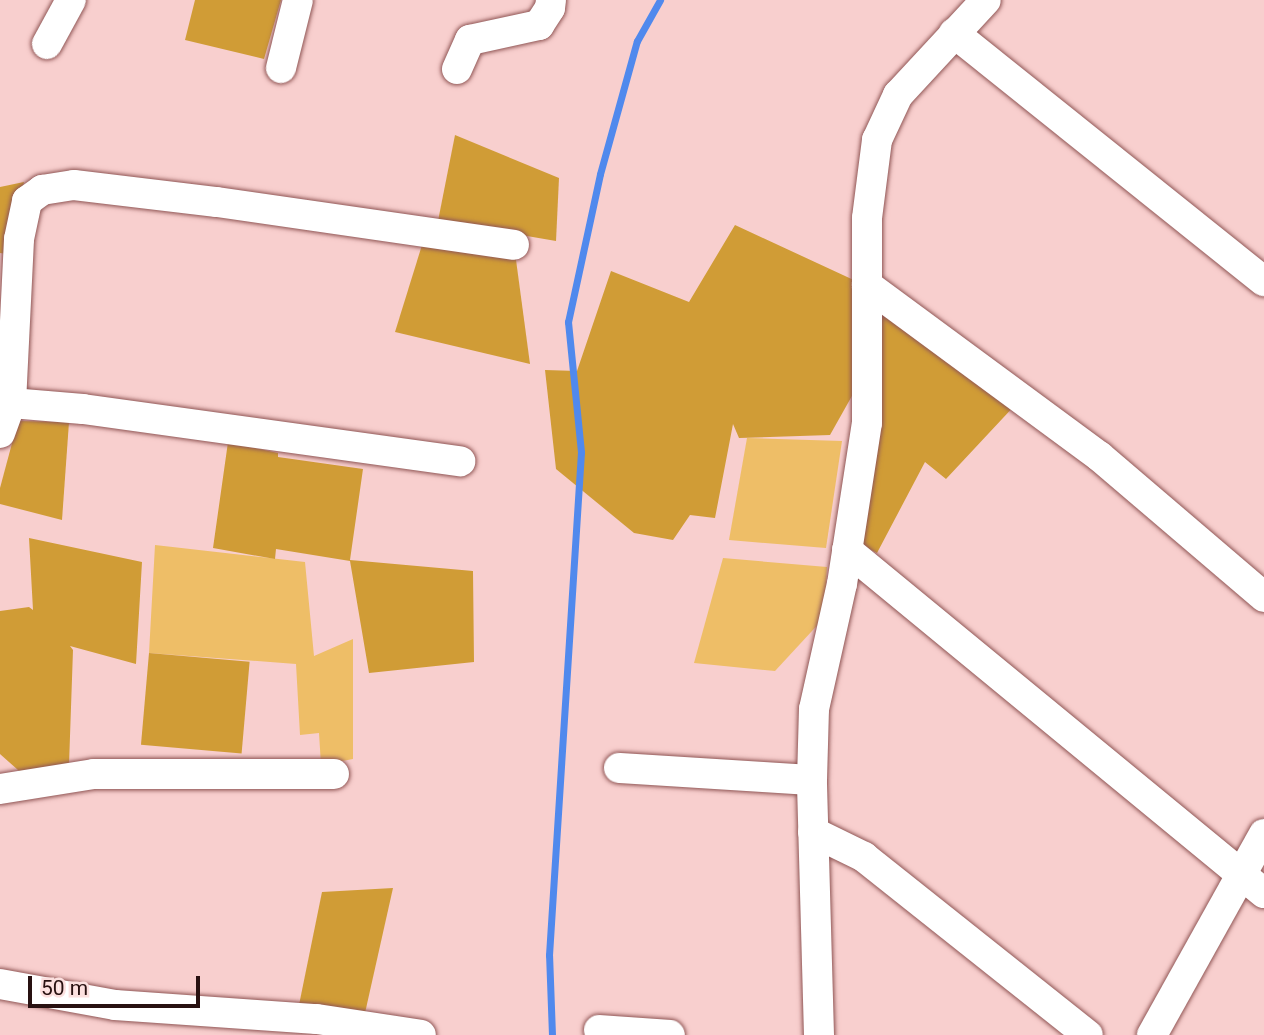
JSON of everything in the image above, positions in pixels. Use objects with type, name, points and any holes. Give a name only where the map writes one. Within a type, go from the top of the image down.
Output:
[{"type":"street","points":[[47,44],[71,0]]},
{"type":"street","points":[[281,68],[298,0]]},
{"type":"street","points":[[457,69],[470,40],[539,25],[550,8],[551,0]]},
{"type":"street","points":[[818,1035],[812,780],[814,709],[847,550],[867,423],[867,218],[877,140],[898,95],[986,0]]},
{"type":"street","points":[[954,33],[1264,281]]},
{"type":"street","points":[[0,433],[11,402],[9,268],[19,239],[27,201],[42,190],[74,185],[217,202],[514,245]]},
{"type":"street","points":[[867,285],[1099,456],[1264,597]]},
{"type":"street","points":[[11,402],[96,410],[460,461]]},
{"type":"street","points":[[847,550],[1264,893]]},
{"type":"street","points":[[619,768],[812,780]]},
{"type":"street","points":[[0,789],[94,774],[334,774]]},
{"type":"street","points":[[813,832],[864,857],[1088,1035]]},
{"type":"street","points":[[1152,1035],[1264,834]]},
{"type":"street","points":[[0,984],[115,1005],[317,1019],[421,1035]]},
{"type":"street","points":[[598,1030],[670,1035]]},
{"type":"shaded area","points":[[195,0],[281,0],[264,59],[185,40]]},
{"type":"shaded area","points":[[455,135],[559,178],[556,241],[438,221]]},
{"type":"shaded area","points":[[24,182],[8,254],[0,253],[0,187]]},
{"type":"shaded area","points":[[735,225],[858,282],[857,387],[830,435],[739,438],[733,424],[715,518],[690,515],[673,540],[634,533],[556,469],[545,370],[577,371],[611,271],[689,302]]},
{"type":"shaded area","points":[[422,245],[514,245],[530,364],[395,332]]},
{"type":"shaded area","points":[[882,314],[1017,403],[946,479],[925,462],[877,553],[856,542]]},
{"type":"shaded area","points":[[18,421],[69,422],[62,520],[0,504],[0,488]]},
{"type":"shaded area","points":[[747,438],[842,441],[826,548],[729,540]]},
{"type":"shaded area","points":[[228,442],[278,453],[278,457],[363,469],[350,560],[473,571],[474,662],[369,673],[350,561],[276,549],[275,559],[213,548]]},
{"type":"shaded area","points":[[29,538],[142,562],[136,664],[70,646],[73,650],[69,765],[27,778],[0,754],[0,611],[29,607],[33,610]]},
{"type":"shaded area","points":[[155,545],[305,562],[314,656],[353,639],[353,759],[321,765],[319,733],[300,735],[296,664],[149,653]]},
{"type":"shaded area","points":[[723,558],[827,567],[824,618],[775,671],[694,663]]},
{"type":"shaded area","points":[[149,653],[250,662],[242,753],[141,745]]},
{"type":"shaded area","points":[[393,888],[365,1013],[299,1005],[322,892]]},
{"type":"waterway","points":[[552,1035],[549,955],[581,452],[568,322],[600,174],[637,41],[660,0]]}]
